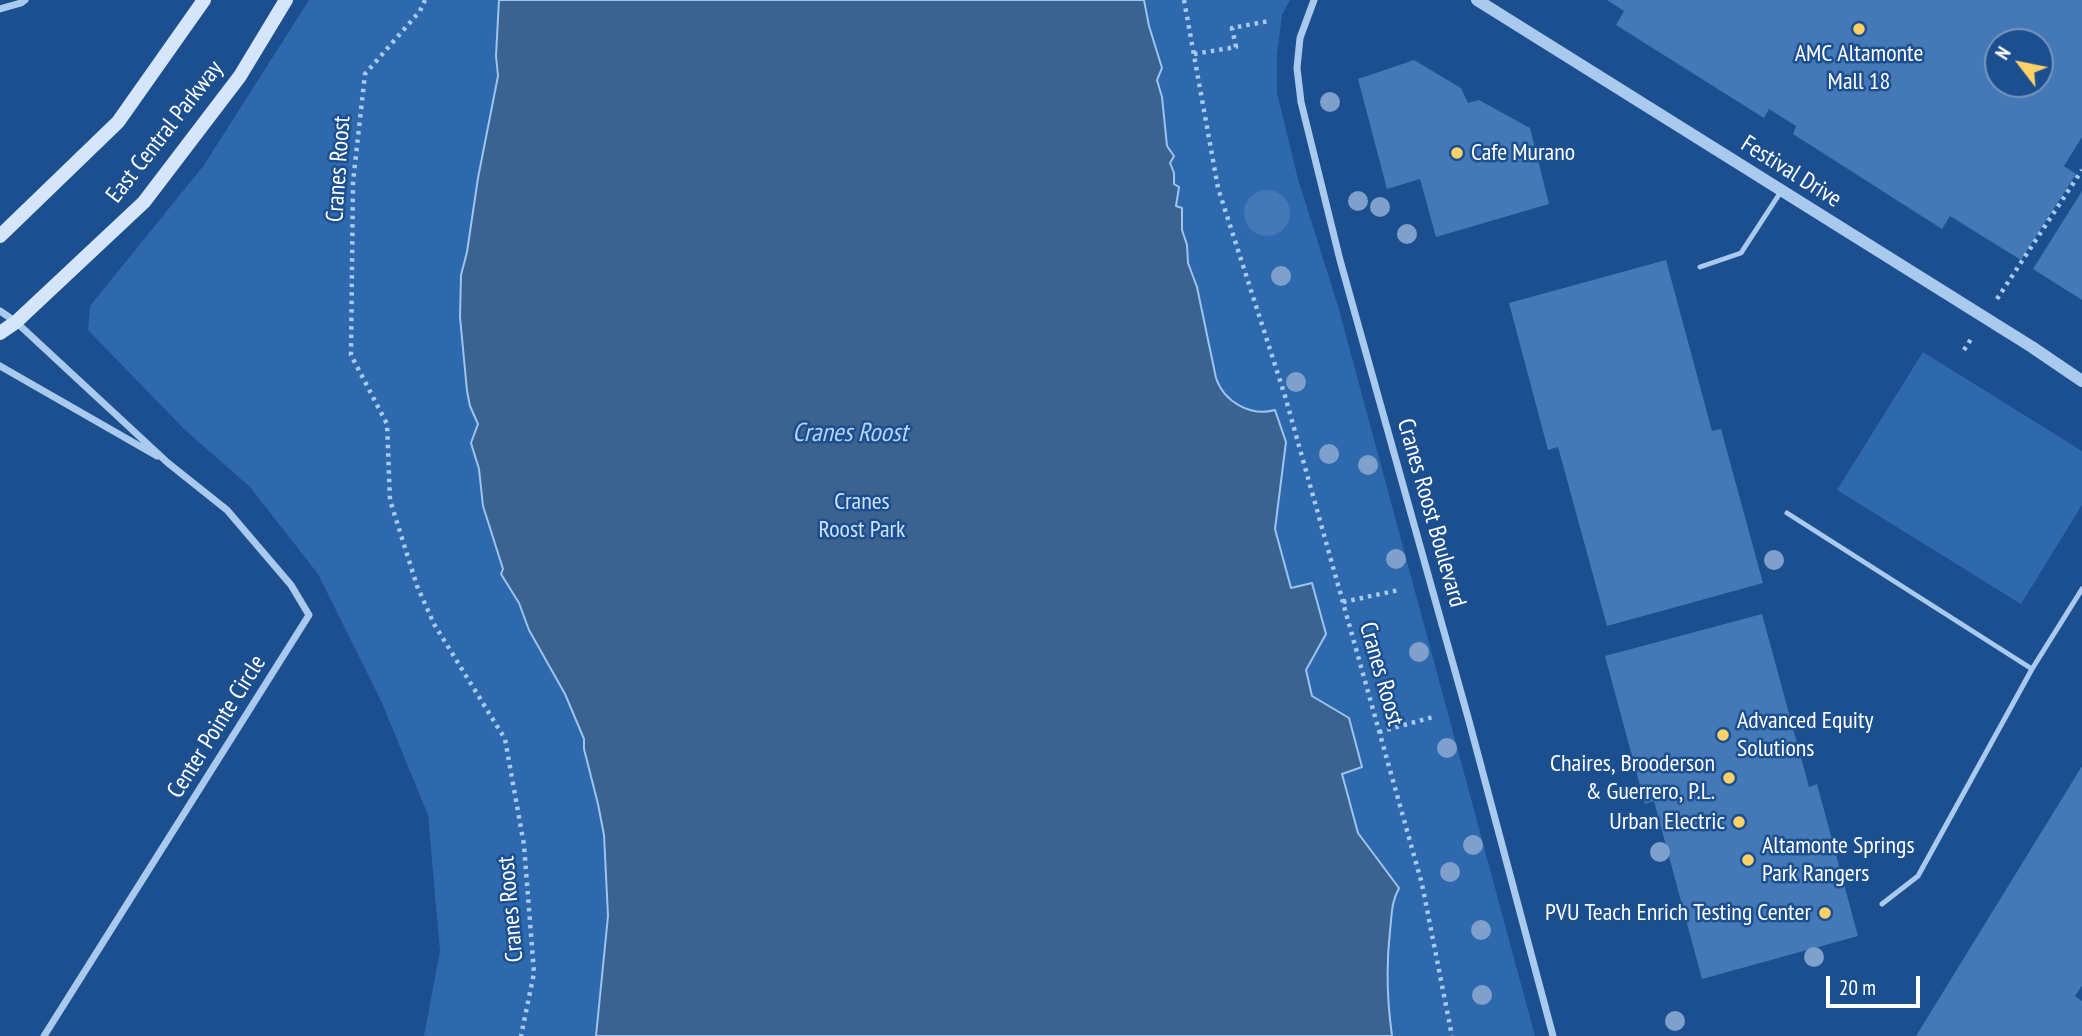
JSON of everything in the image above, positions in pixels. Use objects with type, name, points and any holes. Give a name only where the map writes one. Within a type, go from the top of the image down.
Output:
[{"type":"main road","name":"East Central Parkway","points":[[0,236],[118,122],[204,0]]},
{"type":"main road","name":"East Central Parkway","points":[[0,333],[16,322],[144,202],[240,76],[286,0]]},
{"type":"street","points":[[0,9],[25,0]]},
{"type":"street","name":"Cranes Roost Boulevard","points":[[1314,0],[1300,38],[1297,68],[1301,102],[1340,260],[1469,720],[1553,1036]]},
{"type":"street","name":"Festival Drive","points":[[1481,1],[2082,381]]},
{"type":"street","name":"Center Pointe Circle","points":[[0,311],[16,322],[168,463],[227,510],[291,585],[309,615],[44,1036]]},
{"type":"street","name":"Center Pointe Circle","points":[[0,366],[168,463]]},
{"type":"lane","points":[[1700,268],[1741,253],[1782,191]]},
{"type":"lane","points":[[1787,513],[2032,668]]},
{"type":"lane","points":[[1882,904],[1918,876],[2032,668],[2082,589]]},
{"type":"path","name":"Cranes Roost","points":[[425,0],[420,11],[365,74],[353,182],[351,355],[387,424],[390,499],[417,586],[434,624],[505,738],[524,845],[534,972],[521,1036]]},
{"type":"path","name":"Cranes Roost","points":[[1184,0],[1218,188],[1285,396],[1422,884],[1452,1036]]},
{"type":"path","points":[[1195,54],[1236,47],[1232,28],[1269,20]]},
{"type":"path","points":[[1964,350],[2082,170]]},
{"type":"path","points":[[1343,603],[1399,590]]},
{"type":"path","points":[[1379,732],[1433,717]]},
{"type":"green space","name":"Cranes Roost","points":[[309,0],[1290,0],[1282,15],[1277,54],[1277,93],[1298,179],[1338,306],[1535,1036],[424,1036],[440,951],[428,815],[382,703],[318,574],[250,487],[185,430],[88,330],[90,306],[204,165]]},
{"type":"green space","points":[[1923,352],[2082,451],[2082,505],[2021,604],[1837,490]]},
{"type":"water","name":"Cranes Roost","points":[[499,0],[1144,0],[1162,68],[1157,80],[1162,97],[1167,146],[1174,156],[1170,163],[1174,184],[1179,187],[1176,206],[1182,208],[1182,230],[1187,245],[1188,263],[1197,287],[1216,378],[1225,394],[1240,406],[1257,411],[1275,410],[1286,442],[1275,529],[1291,588],[1312,583],[1326,634],[1306,670],[1312,696],[1349,718],[1362,767],[1342,774],[1358,833],[1399,888],[1392,909],[1388,957],[1392,1036],[596,1036],[608,916],[604,835],[598,804],[584,749],[584,739],[565,694],[529,630],[519,603],[501,574],[503,569],[483,506],[479,469],[471,443],[478,424],[467,391],[460,317],[461,275],[498,76],[496,56]]},
{"type":"building","points":[[1607,0],[2082,0],[2082,137],[2064,166],[2076,174],[2021,260],[1950,216],[1942,229],[1793,134],[1796,126],[1769,109],[1764,118],[1616,25],[1624,11]]},
{"type":"building","name":"Cafe Murano","points":[[1414,60],[1461,88],[1468,103],[1479,100],[1530,128],[1549,204],[1436,237],[1420,179],[1387,189],[1358,79]]},
{"type":"building","points":[[1267,190],[1283,197],[1290,213],[1283,229],[1267,236],[1251,229],[1244,213],[1251,197]]},
{"type":"building","points":[[2082,191],[2082,300],[2033,269]]},
{"type":"building","points":[[1666,260],[1712,431],[1721,429],[1763,583],[1607,626],[1558,447],[1548,450],[1509,303]]},
{"type":"building","points":[[1762,614],[1809,787],[1817,784],[1858,936],[1702,979],[1654,801],[1645,804],[1605,656]]},
{"type":"building","points":[[2082,766],[2082,986],[2075,996],[2082,1001],[2082,1036],[1916,1036]]},
{"type":"place","name":"AMC Altamonte Mall 18","points":[[1859,29]]},
{"type":"place","name":"Cafe Murano","points":[[1457,153]]},
{"type":"place","name":"Advanced Equity Solutions","points":[[1723,735]]},
{"type":"place","name":"Chaires, Brooderson & Guerrero, P.L.","points":[[1729,778]]},
{"type":"place","name":"Urban Electric","points":[[1739,822]]},
{"type":"place","name":"Altamonte Springs Park Rangers","points":[[1748,860]]},
{"type":"place","name":"PVU Teach Enrich Testing Center","points":[[1825,913]]},
{"type":"park label","name":"Cranes Roost Park","points":[[862,516]]}]
